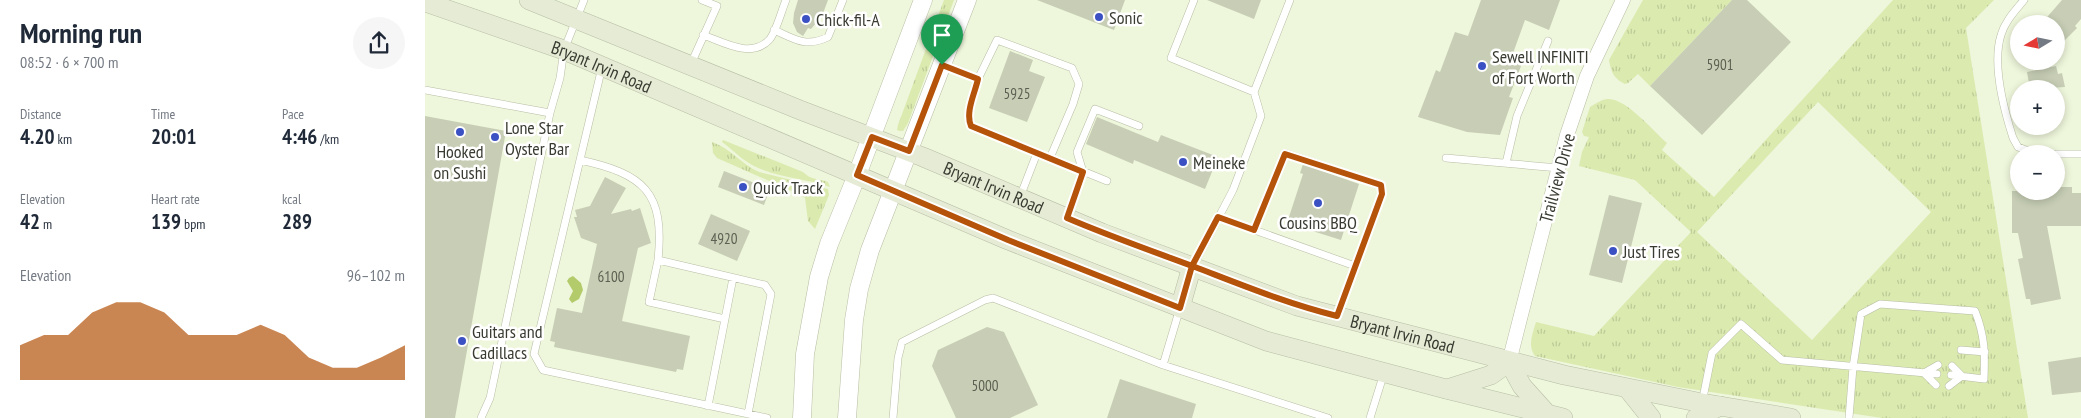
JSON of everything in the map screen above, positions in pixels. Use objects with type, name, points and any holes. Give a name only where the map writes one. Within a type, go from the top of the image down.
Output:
[{"type":"main road","name":"Bryant Irvin Road","points":[[529,0],[691,66],[909,151],[1067,218],[1297,306],[1509,362],[1706,409],[1791,418]]},
{"type":"main road","name":"Bryant Irvin Road","points":[[425,2],[564,50],[1008,240],[1266,341],[1556,416]]},
{"type":"main road","points":[[1180,308],[1192,266]]},
{"type":"main road","points":[[1446,389],[1491,376],[1509,362],[1522,386],[1556,416]]},
{"type":"main road","points":[[1627,389],[1651,418]]},
{"type":"street","points":[[802,418],[805,354],[819,277],[829,244],[872,137],[923,0]]},
{"type":"street","points":[[847,418],[854,320],[859,289],[870,250],[967,0]]},
{"type":"street","name":"Trailview Drive","points":[[1509,362],[1567,135],[1587,76],[1623,0]]},
{"type":"lane","points":[[481,418],[490,398],[550,113],[560,78],[564,50],[584,0]]},
{"type":"lane","points":[[691,66],[703,35],[719,3],[702,0]]},
{"type":"lane","points":[[703,35],[743,50],[757,47],[770,40],[786,0]]},
{"type":"lane","points":[[774,30],[804,43],[815,43],[828,37],[843,0]]},
{"type":"lane","points":[[1194,0],[1171,58],[1254,92]]},
{"type":"lane","points":[[1192,266],[1233,190],[1261,116],[1254,92],[1290,0]]},
{"type":"lane","points":[[2017,145],[2013,138],[1997,56],[2001,35],[2010,16],[2024,0]]},
{"type":"lane","points":[[1050,158],[1073,104],[1079,84],[1071,68],[997,40],[978,79],[969,113],[971,126],[1083,172],[1107,181]]},
{"type":"lane","points":[[1506,163],[1517,116],[1548,41]]},
{"type":"lane","points":[[942,65],[978,79]]},
{"type":"lane","points":[[602,66],[534,354],[543,370],[767,418]]},
{"type":"lane","points":[[425,90],[550,113]]},
{"type":"lane","points":[[1067,218],[1083,172],[1077,152],[1095,109],[1139,126]]},
{"type":"lane","points":[[1020,198],[1037,153]]},
{"type":"lane","points":[[1254,230],[1285,154],[1381,185],[1382,194],[1337,316]]},
{"type":"lane","points":[[2065,154],[2081,154]]},
{"type":"lane","points":[[1446,158],[1559,168]]},
{"type":"lane","points":[[580,160],[607,166],[626,174],[653,197],[659,218],[660,241],[649,302],[725,319]]},
{"type":"lane","points":[[1218,217],[1355,266]]},
{"type":"lane","points":[[657,260],[765,285],[771,294],[748,414]]},
{"type":"lane","points":[[708,406],[733,278]]},
{"type":"lane","points":[[893,418],[898,358],[902,342],[985,300],[993,298],[1163,365],[1328,418]]},
{"type":"lane","points":[[1849,418],[1853,367],[1861,314],[1880,304],[1975,311],[1983,330],[1985,352],[1984,379],[1951,375]]},
{"type":"lane","points":[[1163,365],[1180,308]]},
{"type":"lane","points":[[1706,409],[1712,353],[1741,324],[1782,360],[1937,374]]},
{"type":"lane","points":[[1857,340],[1867,342]]},
{"type":"lane","points":[[1961,350],[1985,352]]},
{"type":"lane","points":[[1924,373],[1938,365]]},
{"type":"lane","points":[[1952,366],[1963,376]]},
{"type":"lane","points":[[1371,418],[1384,373]]},
{"type":"lane","points":[[1924,373],[1936,385]]},
{"type":"lane","points":[[1949,386],[1963,376]]},
{"type":"green space","points":[[944,0],[954,0],[908,123],[903,131],[897,130],[898,125]]},
{"type":"green space","points":[[1643,0],[1732,0],[1650,86],[1638,74],[1628,83],[1621,82],[1614,75],[1609,60]]},
{"type":"green space","points":[[1893,0],[1994,0],[1966,28],[2028,418],[1882,418],[1678,387],[1535,356],[1531,343],[1536,322],[1594,336],[1691,232],[1635,180],[1579,166],[1582,152],[1589,137],[1584,136],[1582,132],[1590,107],[1608,99],[1623,104],[1639,116],[1667,143],[1662,150],[1714,197]],"holes":[[[1818,102],[1931,212],[1812,340],[1697,232]]]},
{"type":"green space","points":[[723,140],[803,172],[812,178],[828,182],[830,187],[763,170],[742,158],[722,142]]},
{"type":"green space","points":[[712,142],[759,172],[828,189],[829,195],[815,229],[808,221],[805,198],[717,158],[713,153]]},
{"type":"shaded area","points":[[573,276],[581,283],[583,290],[579,299],[572,303],[569,299],[573,291],[567,281]]},
{"type":"building","name":"Chick-fil-A","points":[[798,0],[828,0],[822,16],[811,29],[808,28],[803,36],[797,32],[793,23]]},
{"type":"building","name":"Sonic","points":[[1037,0],[1125,0],[1114,30]]},
{"type":"building","points":[[1207,0],[1261,0],[1254,19]]},
{"type":"building","name":"Sewell INFINITI of Fort Worth","points":[[1481,0],[1560,0],[1549,30],[1525,20],[1512,56],[1523,61],[1509,97],[1513,98],[1500,135],[1467,132],[1418,117],[1436,70],[1440,72],[1455,32],[1468,36]]},
{"type":"building","points":[[1732,0],[1747,0],[1791,42],[1702,135],[1650,86]]},
{"type":"building","points":[[2062,0],[2081,0],[2081,19],[2075,26],[2077,28],[2065,40],[2065,15],[2049,15]]},
{"type":"building","points":[[1010,51],[1033,60],[1029,71],[1045,77],[1027,122],[989,108]]},
{"type":"building","points":[[2057,70],[2058,74],[2062,73],[2064,80],[2028,80],[2027,72]]},
{"type":"building","points":[[425,116],[506,131],[455,418],[425,418]]},
{"type":"building","points":[[1097,117],[1158,142],[1161,135],[1218,157],[1205,189],[1134,160],[1133,164],[1086,144]]},
{"type":"building","points":[[1303,164],[1359,184],[1341,240],[1287,223],[1303,174],[1300,173]]},
{"type":"building","points":[[724,171],[770,189],[764,205],[718,187]]},
{"type":"building","points":[[605,177],[626,188],[611,214],[640,208],[651,243],[638,248],[622,321],[690,336],[683,370],[677,369],[676,372],[554,347],[555,342],[550,341],[557,308],[582,313],[597,244],[581,238],[574,217],[577,217],[575,210],[590,206]]},
{"type":"building","points":[[2065,187],[2072,187],[2072,193],[2081,193],[2081,226],[2047,226],[2061,299],[2031,305],[2030,299],[2026,299],[2018,259],[2023,258],[2018,233],[2012,233],[2012,200],[2065,200]]},
{"type":"building","name":"Just Tires","points":[[1609,195],[1642,203],[1622,283],[1589,275]]},
{"type":"building","points":[[711,214],[750,231],[737,261],[698,244]]},
{"type":"building","points":[[987,327],[1004,332],[1038,405],[1010,418],[956,418],[932,366],[938,350]]},
{"type":"building","points":[[2081,357],[2081,392],[2052,395],[2048,362]]},
{"type":"building","points":[[1120,379],[1196,404],[1192,418],[1107,418]]},
{"type":"place","name":"Sonic","points":[[1099,17]]},
{"type":"place","name":"Chick-fil-A","points":[[806,19]]},
{"type":"place","name":"Sewell INFINITI of Fort Worth","points":[[1482,66]]},
{"type":"place","name":"Hooked on Sushi","points":[[460,132]]},
{"type":"place","name":"Lone Star Oyster Bar","points":[[495,137]]},
{"type":"place","name":"Meineke","points":[[1183,162]]},
{"type":"place","name":"Quick Track","points":[[743,187]]},
{"type":"place","name":"Cousins BBQ","points":[[1318,203]]},
{"type":"place","name":"Just Tires","points":[[1613,251]]},
{"type":"place","name":"Guitars and Cadillacs","points":[[462,341]]},
{"type":"route","points":[[942,65],[909,151],[872,137],[857,175],[1008,240],[1180,308],[1192,266],[1218,217],[1254,230],[1285,154],[1381,185],[1382,194],[1337,316],[1297,306],[1192,266],[1102,233],[1067,218],[1083,172],[971,126],[969,113],[978,79],[942,65]]}]
